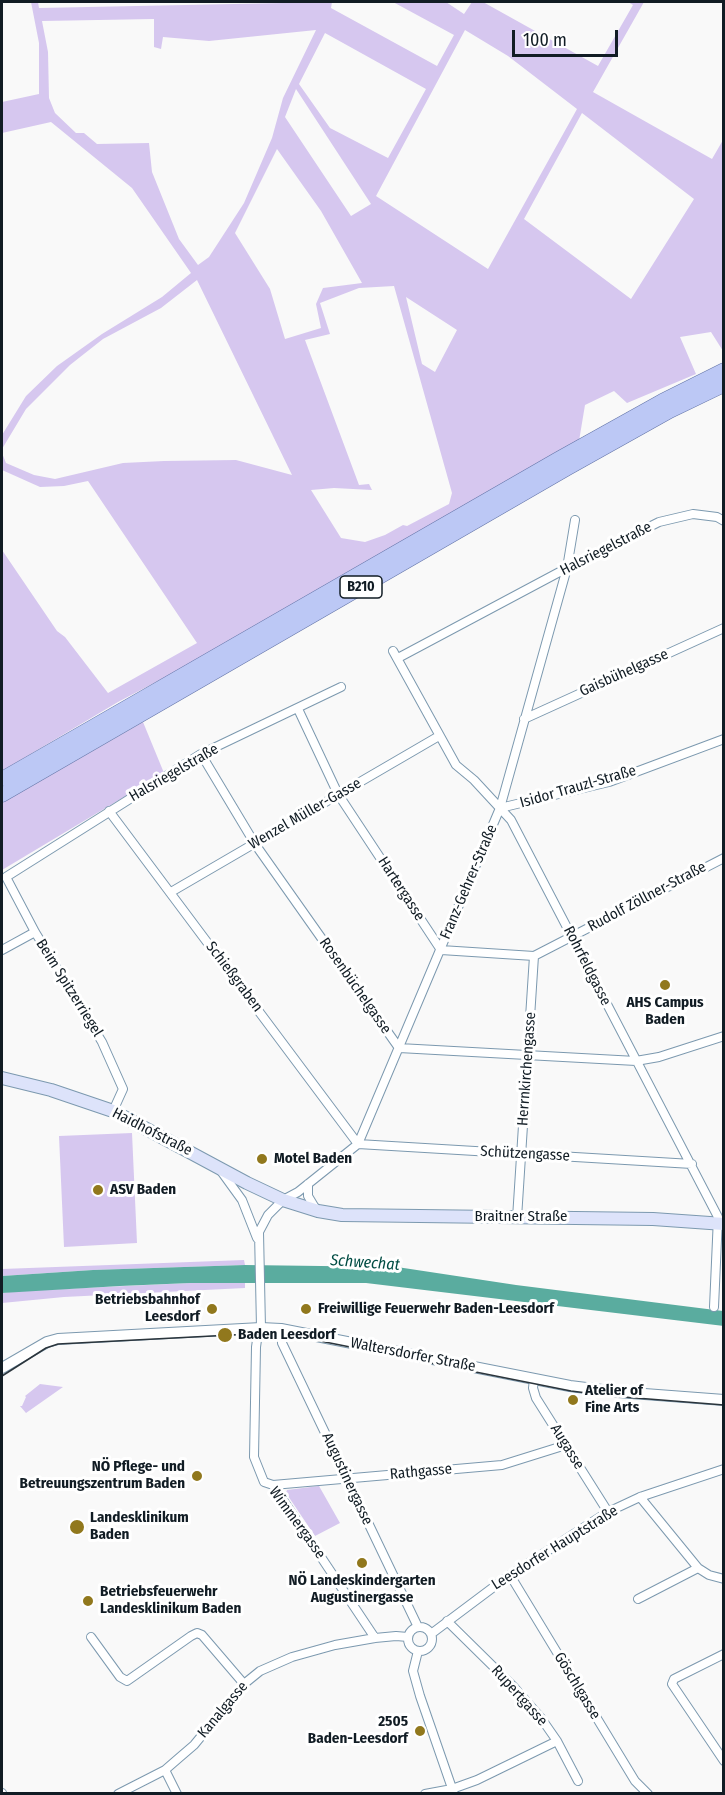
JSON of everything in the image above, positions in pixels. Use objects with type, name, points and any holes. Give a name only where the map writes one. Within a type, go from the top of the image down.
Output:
[{"type":"main road","name":"B210","points":[[2,779],[558,459],[723,370]]},
{"type":"main road","name":"B210","points":[[2,795],[558,474],[670,411],[723,385]]},
{"type":"main road","name":"Haidhofstraße","points":[[2,1078],[51,1090],[113,1111],[217,1166]]},
{"type":"main road","name":"Braitner Straße","points":[[217,1166],[283,1200],[318,1211],[342,1215],[653,1219],[721,1223]]},
{"type":"street","name":"Halsriegelstraße","points":[[395,654],[668,519],[693,514],[717,517],[723,521]]},
{"type":"street","name":"Franz-Gehrer-Straße","points":[[258,1242],[262,1223],[283,1200],[308,1184],[358,1144],[500,808],[567,568],[575,520]]},
{"type":"street","name":"Gaisbühelgasse","points":[[524,719],[723,628]]},
{"type":"street","name":"Rohrfeldgasse","points":[[395,654],[456,765],[474,780],[511,820],[721,1223],[714,1307]]},
{"type":"street","name":"Halsriegelstraße","points":[[14,871],[201,754],[341,687]]},
{"type":"street","name":"Hartergasse","points":[[298,709],[338,794],[441,950]]},
{"type":"street","name":"Wenzel Müller-Gasse","points":[[171,892],[439,736]]},
{"type":"street","name":"Isidor Trauzl-Straße","points":[[500,808],[609,782],[723,739]]},
{"type":"street","name":"Rosenbüchelgasse","points":[[201,754],[255,844],[399,1048],[636,1061],[659,1057],[723,1036]]},
{"type":"street","name":"Schießgraben","points":[[110,810],[358,1144]]},
{"type":"street","name":"Rudolf Zöllner-Straße","points":[[572,937],[723,858]]},
{"type":"street","name":"Beim Spitzerriegel","points":[[14,871],[6,877],[35,932],[106,1051],[123,1089],[113,1111]]},
{"type":"street","points":[[2,950],[35,932]]},
{"type":"street","points":[[441,950],[534,956],[572,937]]},
{"type":"street","name":"Herrnkirchengasse","points":[[517,1218],[534,956]]},
{"type":"street","name":"Schützengasse","points":[[358,1144],[692,1164]]},
{"type":"street","name":"Haidhofstraße","points":[[217,1166],[242,1200],[258,1242]]},
{"type":"street","points":[[308,1184],[308,1196],[318,1211]]},
{"type":"street","name":"Wimmergasse","points":[[258,1242],[261,1328],[256,1339],[254,1457],[264,1482],[273,1485],[375,1638]]},
{"type":"street","name":"Waltersdorfer Straße","points":[[2,1368],[47,1342],[58,1339],[261,1328],[281,1329],[534,1379],[618,1392],[723,1400]]},
{"type":"street","name":"Augustinergasse","points":[[281,1329],[282,1343],[418,1627]]},
{"type":"street","name":"Augasse","points":[[534,1379],[533,1388],[536,1398],[608,1512]]},
{"type":"street","name":"Rathgasse","points":[[273,1485],[502,1465],[566,1445]]},
{"type":"street","name":"Leesdorfer Hauptstraße","points":[[417,1651],[425,1650],[431,1644],[431,1634],[510,1575],[608,1512],[640,1497],[723,1469]]},
{"type":"street","points":[[640,1497],[698,1568],[723,1581]]},
{"type":"street","points":[[638,1599],[698,1568]]},
{"type":"street","name":"Göschlgasse","points":[[510,1575],[635,1781],[648,1794]]},
{"type":"street","name":"Rupertgasse","points":[[447,1621],[513,1686],[556,1741],[578,1780]]},
{"type":"street","points":[[431,1634],[426,1629],[418,1627],[411,1631],[408,1637],[410,1644],[417,1651],[413,1671],[420,1696],[454,1791]]},
{"type":"street","points":[[91,1637],[120,1677],[127,1681],[198,1633],[244,1684]]},
{"type":"street","name":"Kanalgasse","points":[[118,1794],[165,1770],[194,1745],[244,1684],[260,1671],[292,1657],[335,1645],[375,1638],[408,1637]]},
{"type":"street","points":[[723,1654],[674,1679],[672,1684],[723,1761]]},
{"type":"street","points":[[425,1794],[454,1791],[556,1741]]},
{"type":"street","points":[[165,1770],[177,1794]]},
{"type":"shaded area","points":[[31,2],[38,2],[39,8],[332,2],[331,8],[437,66],[454,35],[393,2],[446,2],[464,14],[472,2],[483,2],[598,66],[633,5],[628,2],[644,2],[593,92],[712,159],[723,140],[723,351],[711,332],[680,337],[696,374],[627,403],[614,391],[585,405],[579,441],[211,653],[118,702],[2,771],[2,550],[57,631],[65,637],[108,693],[197,643],[88,481],[64,486],[40,487],[2,470],[2,453],[6,463],[34,475],[55,479],[123,463],[164,461],[236,460],[292,475],[197,280],[161,308],[103,339],[70,365],[26,409],[2,449],[2,435],[26,396],[57,366],[102,334],[162,297],[191,273],[132,188],[51,122],[2,133],[2,102],[39,94],[39,43]],"holes":[[[154,19],[154,47],[161,49],[163,37],[209,41],[316,30],[283,98],[272,138],[244,203],[209,257],[198,265],[179,239],[152,172],[149,143],[97,144],[84,133],[76,133],[55,113],[49,98],[48,52],[42,21]],[[465,30],[508,56],[577,109],[488,269],[376,196]],[[325,33],[426,89],[388,158],[330,128],[299,84]],[[296,89],[371,204],[351,216],[285,117]],[[582,113],[694,199],[631,299],[524,219]],[[277,149],[321,211],[362,283],[323,288],[316,304],[321,328],[285,339],[270,289],[235,233]],[[394,286],[452,493],[449,504],[407,526],[403,525],[365,542],[341,538],[311,490],[334,488],[372,490],[369,484],[359,485],[305,340],[330,334],[320,303],[359,288]],[[406,297],[457,330],[435,372],[422,364]]]},
{"type":"shaded area","points":[[143,722],[164,773],[2,870],[2,803]]},
{"type":"shaded area","name":"ASV Baden","points":[[132,1133],[137,1243],[64,1247],[59,1136]]},
{"type":"shaded area","points":[[244,1260],[245,1265],[93,1270],[2,1276],[2,1269]]},
{"type":"shaded area","points":[[245,1265],[397,1267],[516,1285],[723,1311],[724,1326],[366,1283],[190,1283],[2,1293],[2,1276],[93,1270]]},
{"type":"shaded area","points":[[190,1283],[245,1283],[245,1288],[64,1297],[2,1303],[2,1293],[18,1291]]},
{"type":"shaded area","points":[[40,1384],[63,1387],[26,1413],[20,1406],[25,1396]]},
{"type":"shaded area","points":[[319,1486],[340,1523],[315,1536],[286,1493],[287,1490]]},
{"type":"tram line","points":[[2,1376],[46,1348],[58,1344],[270,1333],[571,1391],[724,1405]]},
{"type":"place","name":"AHS Campus Baden","points":[[665,985]]},
{"type":"place","name":"Motel Baden","points":[[262,1159]]},
{"type":"place","name":"ASV Baden","points":[[98,1190]]},
{"type":"place","name":"Betriebsbahnhof Leesdorf","points":[[212,1309]]},
{"type":"place","name":"Freiwillige Feuerwehr Baden-Leesdorf","points":[[306,1309]]},
{"type":"place","name":"Baden Leesdorf","points":[[225,1335]]},
{"type":"place","name":"Atelier of Fine Arts","points":[[573,1400]]},
{"type":"place","name":"NÖ Pflege- und Betreuungszentrum Baden","points":[[197,1476]]},
{"type":"place","name":"Landesklinikum Baden","points":[[77,1527]]},
{"type":"place","name":"NÖ Landeskindergarten Augustinergasse","points":[[362,1563]]},
{"type":"place","name":"Betriebsfeuerwehr Landesklinikum Baden","points":[[88,1601]]},
{"type":"place","name":"2505 Baden-Leesdorf","points":[[420,1731]]},
{"type":"water label","name":"Schwechat","points":[[365,1263]]}]
